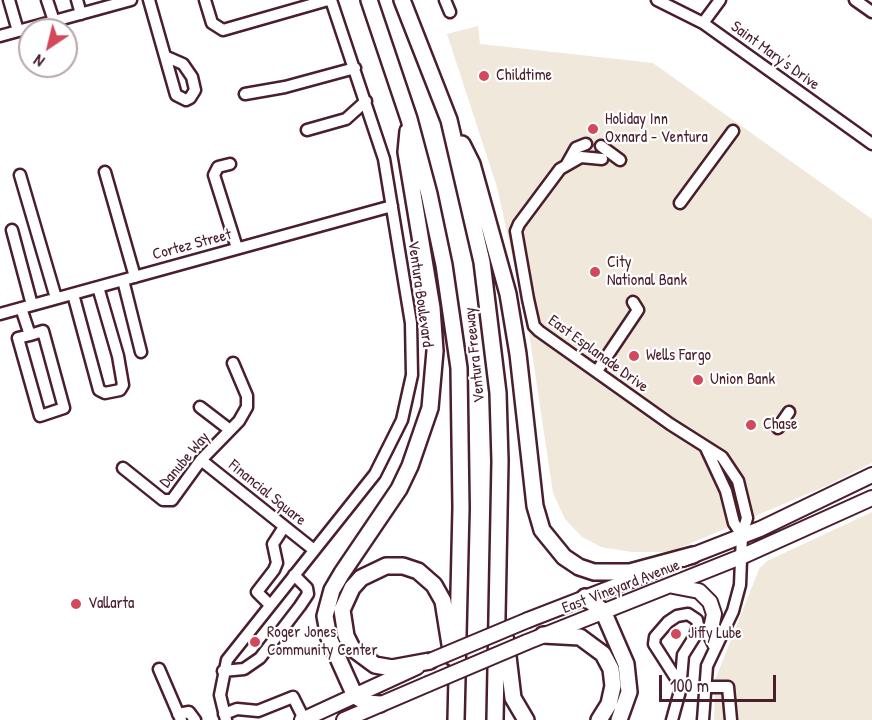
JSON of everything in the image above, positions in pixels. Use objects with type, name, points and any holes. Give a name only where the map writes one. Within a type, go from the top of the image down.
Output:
[{"type":"highway","name":"Ventura Freeway","points":[[369,0],[409,119],[444,265],[459,368],[461,508],[456,720]]},
{"type":"highway","name":"Ventura Freeway","points":[[402,0],[449,120],[482,262],[498,393],[501,530],[495,720]]},
{"type":"highway","points":[[380,704],[367,703],[355,696],[329,638],[325,616],[327,603],[342,573],[399,489],[411,466],[430,408],[434,379],[432,308],[406,152],[409,119]]},
{"type":"highway","points":[[449,120],[472,164],[508,294],[518,354],[535,506],[542,530],[564,557],[579,567],[594,572],[630,572],[693,555]]},
{"type":"highway","points":[[429,661],[392,668],[375,664],[352,648],[346,636],[342,610],[352,588],[361,578],[386,566],[403,566],[418,571],[434,585],[443,601],[448,642],[458,680]]},
{"type":"highway","points":[[585,597],[603,611],[626,664],[629,678],[627,702],[619,720]]},
{"type":"highway","points":[[499,619],[506,636],[513,698],[526,720]]},
{"type":"highway","points":[[543,635],[580,637],[603,654],[611,669],[613,686],[609,704],[599,720]]},
{"type":"main road","name":"East Vineyard Avenue","points":[[303,720],[429,661],[745,534],[872,476]]},
{"type":"main road","name":"East Vineyard Avenue","points":[[344,720],[543,635],[743,556],[872,498]]},
{"type":"main road","points":[[671,586],[695,590],[705,596],[714,614],[710,634],[715,644]]},
{"type":"street","points":[[0,36],[18,31],[9,0]]},
{"type":"street","points":[[47,0],[53,18]]},
{"type":"street","points":[[77,0],[81,14]]},
{"type":"street","points":[[66,18],[131,0]]},
{"type":"street","points":[[148,0],[167,57]]},
{"type":"street","points":[[205,0],[212,23],[223,30],[330,0]]},
{"type":"street","name":"Ventura Boulevard","points":[[225,717],[220,695],[223,671],[233,650],[383,461],[394,441],[408,398],[413,362],[413,337],[392,206],[381,150],[330,0]]},
{"type":"street","points":[[445,0],[450,12]]},
{"type":"street","name":"Saint Mary's Drive","points":[[657,0],[703,23],[872,144]]},
{"type":"street","points":[[703,23],[720,0]]},
{"type":"street","points":[[855,0],[872,12]]},
{"type":"street","points":[[245,94],[285,87],[355,68]]},
{"type":"street","points":[[307,130],[345,119],[366,101]]},
{"type":"street","points":[[680,203],[733,131]]},
{"type":"street","name":"East Esplanade Drive","points":[[586,144],[576,148],[567,164],[545,188],[516,231],[534,326],[722,457],[738,481],[747,518],[743,556],[733,611],[715,644],[707,666],[704,687],[704,720]]},
{"type":"street","points":[[600,146],[620,160]]},
{"type":"street","points":[[567,164],[581,158],[602,159]]},
{"type":"street","points":[[230,164],[218,167],[214,175],[237,248]]},
{"type":"street","points":[[105,172],[135,277]]},
{"type":"street","points":[[20,175],[56,298]]},
{"type":"street","name":"Cortez Street","points":[[0,314],[392,206]]},
{"type":"street","points":[[12,230],[30,335]]},
{"type":"street","points":[[123,280],[141,352]]},
{"type":"street","points":[[73,294],[99,390],[105,393],[120,390],[123,386],[118,356],[98,286]]},
{"type":"street","points":[[597,371],[638,310],[633,302]]},
{"type":"street","points":[[43,331],[64,408],[40,416],[18,338],[30,335],[43,331]]},
{"type":"street","name":"Danube Way","points":[[123,468],[168,501],[201,459],[238,421],[248,402],[233,363]]},
{"type":"street","points":[[200,407],[230,430]]},
{"type":"street","points":[[778,428],[789,412]]},
{"type":"street","name":"Financial Square","points":[[201,459],[314,550]]},
{"type":"street","points":[[270,605],[257,592],[277,563],[273,544],[284,526]]},
{"type":"street","points":[[223,671],[244,669],[260,658],[300,606],[308,594],[307,588],[294,575]]},
{"type":"street","points":[[672,720],[680,691],[683,655],[695,636],[698,625],[697,620],[688,614],[677,616],[668,622],[655,637],[654,644],[679,683]]},
{"type":"street","points":[[159,669],[180,717],[189,712],[195,720]]},
{"type":"street","points":[[704,687],[728,687],[731,720]]},
{"type":"street","points":[[225,717],[237,710],[258,711],[293,697],[303,720]]},
{"type":"shaded area","points":[[478,26],[480,44],[653,63],[872,219],[872,463],[826,486],[670,552],[631,552],[601,547],[582,537],[565,519],[553,493],[529,333],[497,187],[447,34]]},
{"type":"shaded area","points":[[872,512],[872,720],[714,720],[715,680],[759,569],[767,561]]},
{"type":"place","name":"Childtime","points":[[484,76]]},
{"type":"place","name":"Holiday Inn Oxnard - Ventura","points":[[593,129]]},
{"type":"place","name":"City National Bank","points":[[595,272]]},
{"type":"place","name":"Wells Fargo","points":[[634,356]]},
{"type":"place","name":"Union Bank","points":[[698,380]]},
{"type":"place","name":"Chase","points":[[751,425]]},
{"type":"place","name":"Vallarta","points":[[76,604]]},
{"type":"place","name":"Jiffy Lube","points":[[676,634]]},
{"type":"place","name":"Roger Jones Community Center","points":[[255,642]]}]
